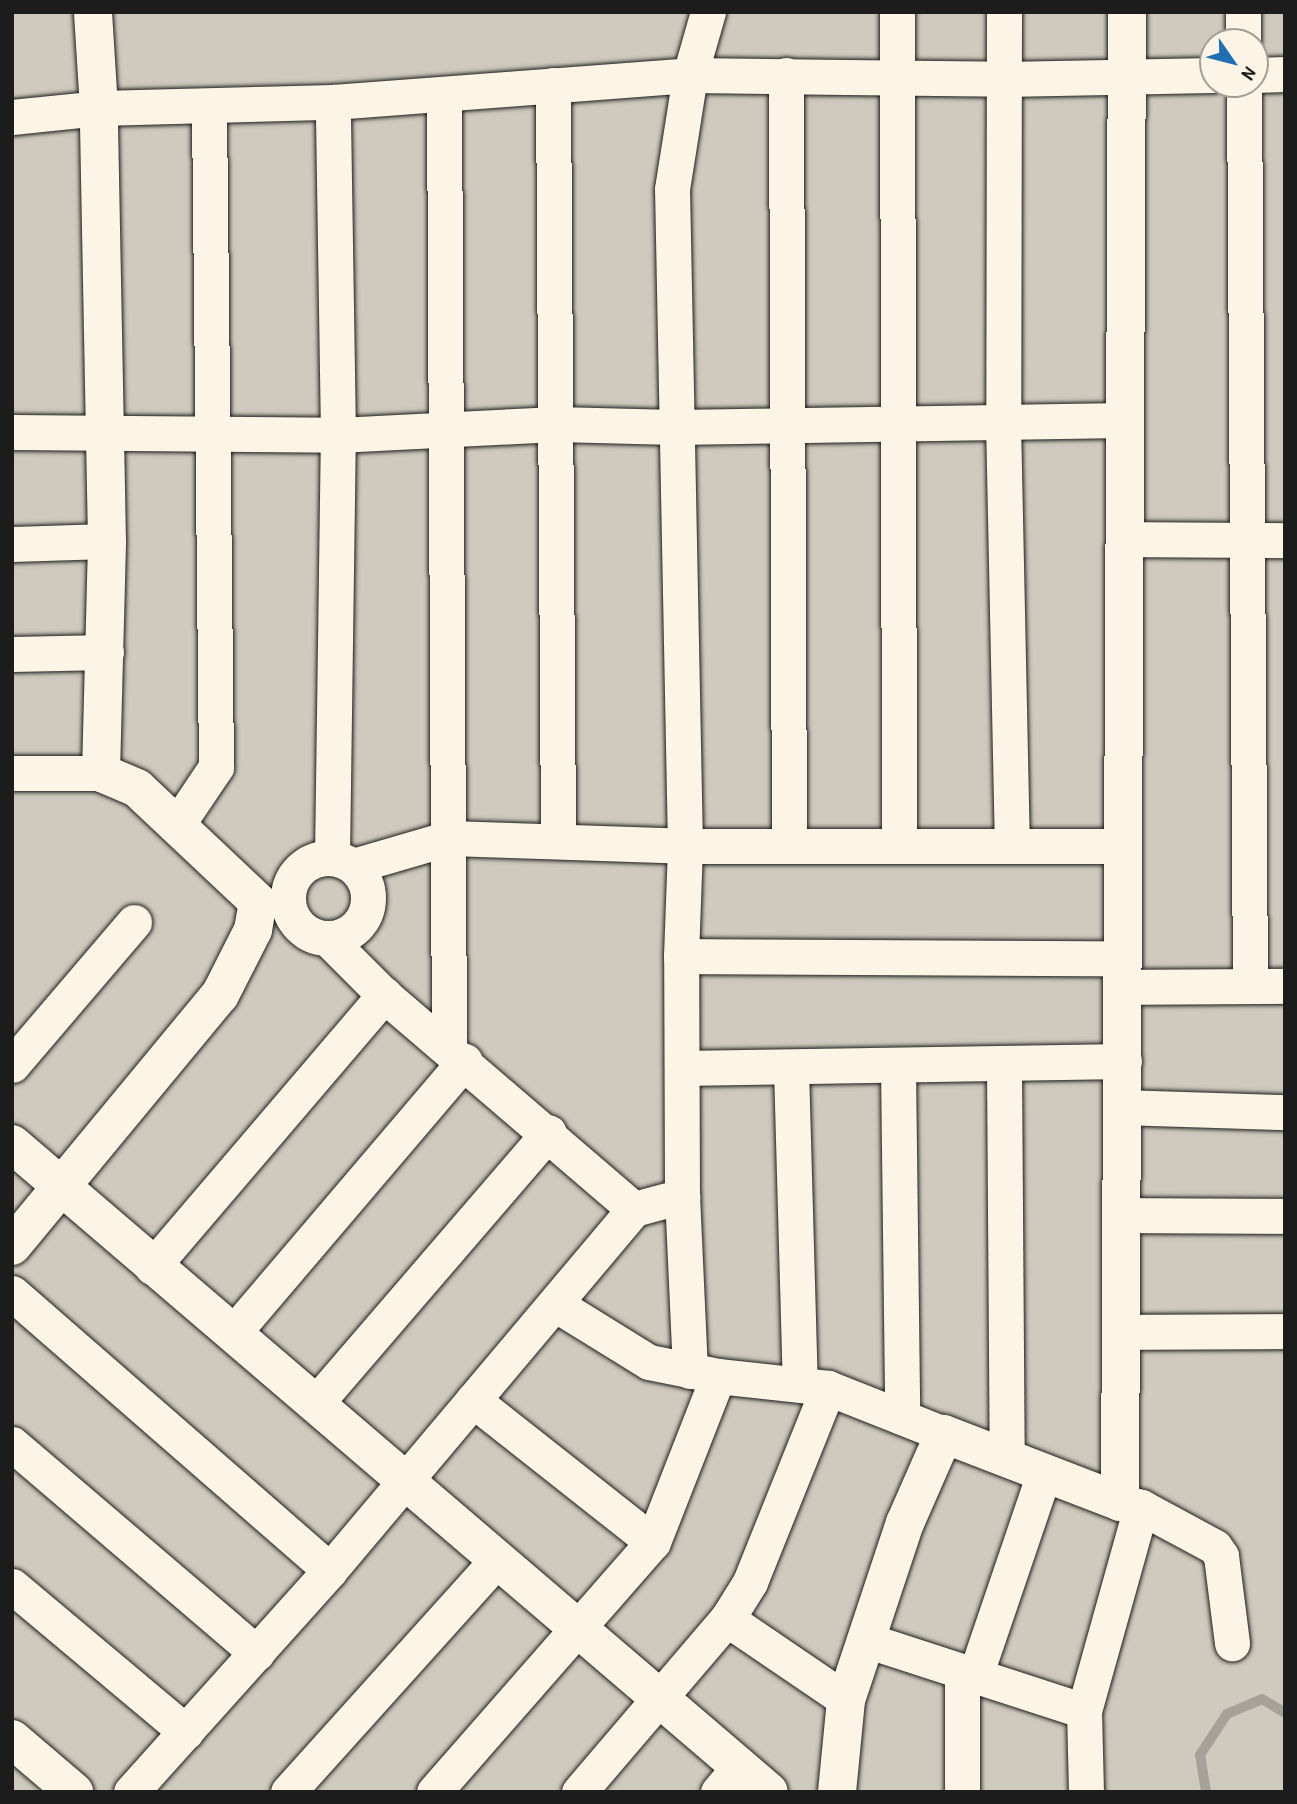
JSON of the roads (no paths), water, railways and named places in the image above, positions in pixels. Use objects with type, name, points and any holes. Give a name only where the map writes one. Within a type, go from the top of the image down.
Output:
[{"type":"street","points":[[93,12],[99,108],[107,541],[101,773]]},
{"type":"street","points":[[434,1792],[580,1629],[653,1542],[704,1373],[682,1196],[681,956],[685,846],[672,189],[690,75],[708,12]]},
{"type":"street","points":[[897,12],[899,846]]},
{"type":"street","points":[[1004,12],[1003,421],[1012,846]]},
{"type":"street","points":[[1086,1792],[1084,1711],[1130,1504],[1121,1332],[1127,12]]},
{"type":"street","points":[[12,117],[99,108],[333,102],[690,75],[1004,79],[1199,75]]},
{"type":"street","points":[[786,75],[789,846]]},
{"type":"street","points":[[553,85],[558,838]]},
{"type":"street","points":[[234,1332],[457,1054],[449,838],[443,427],[443,94]]},
{"type":"street","points":[[1244,98],[1250,984]]},
{"type":"street","points":[[12,773],[101,773],[137,788],[304,931],[328,939],[342,937],[364,918],[368,890],[342,861],[333,102]]},
{"type":"street","points":[[177,825],[216,767],[216,435],[209,107]]},
{"type":"street","points":[[12,432],[338,435],[443,427],[556,424],[675,427],[787,423],[1125,420]]},
{"type":"street","points":[[1126,540],[1285,540]]},
{"type":"street","points":[[12,544],[107,541]]},
{"type":"street","points":[[12,654],[106,652]]},
{"type":"street","points":[[12,1246],[220,995],[253,930],[306,864],[342,861],[449,838],[558,838],[685,846],[1123,846]]},
{"type":"street","points":[[12,1065],[134,922]]},
{"type":"street","points":[[328,939],[384,995],[549,1132],[634,1209]]},
{"type":"street","points":[[681,956],[1122,973],[1285,986]]},
{"type":"street","points":[[152,1267],[384,995]]},
{"type":"street","points":[[682,1068],[898,1068],[1124,1061]]},
{"type":"street","points":[[1004,1066],[1007,1459]]},
{"type":"street","points":[[579,1792],[727,1619],[750,1582],[814,1386],[791,1068]]},
{"type":"street","points":[[898,1068],[902,1417]]},
{"type":"street","points":[[1122,1107],[1285,1112]]},
{"type":"street","points":[[316,1403],[549,1132]]},
{"type":"street","points":[[12,1144],[63,1186],[152,1267],[234,1332],[661,1698],[729,1779],[769,1792]]},
{"type":"street","points":[[131,1792],[330,1570],[402,1478],[473,1400],[634,1209],[682,1196]]},
{"type":"street","points":[[1121,1215],[1285,1216]]},
{"type":"street","points":[[12,1293],[330,1570]]},
{"type":"street","points":[[555,1304],[649,1362],[704,1373],[814,1386],[1130,1504],[1215,1546],[1221,1556],[1232,1643]]},
{"type":"street","points":[[1121,1332],[1285,1331]]},
{"type":"street","points":[[473,1400],[653,1542]]},
{"type":"street","points":[[837,1792],[846,1700],[869,1640],[905,1523],[944,1434]]},
{"type":"street","points":[[12,1444],[257,1653]]},
{"type":"street","points":[[962,1792],[969,1673],[1044,1473]]},
{"type":"street","points":[[288,1792],[497,1560]]},
{"type":"street","points":[[12,1586],[186,1732]]},
{"type":"street","points":[[727,1619],[846,1700]]},
{"type":"street","points":[[869,1640],[1084,1711]]},
{"type":"street","points":[[15,1748],[74,1792]]},
{"type":"waterway","points":[[1206,1792],[1200,1755],[1227,1714],[1262,1699],[1285,1713]]}]
